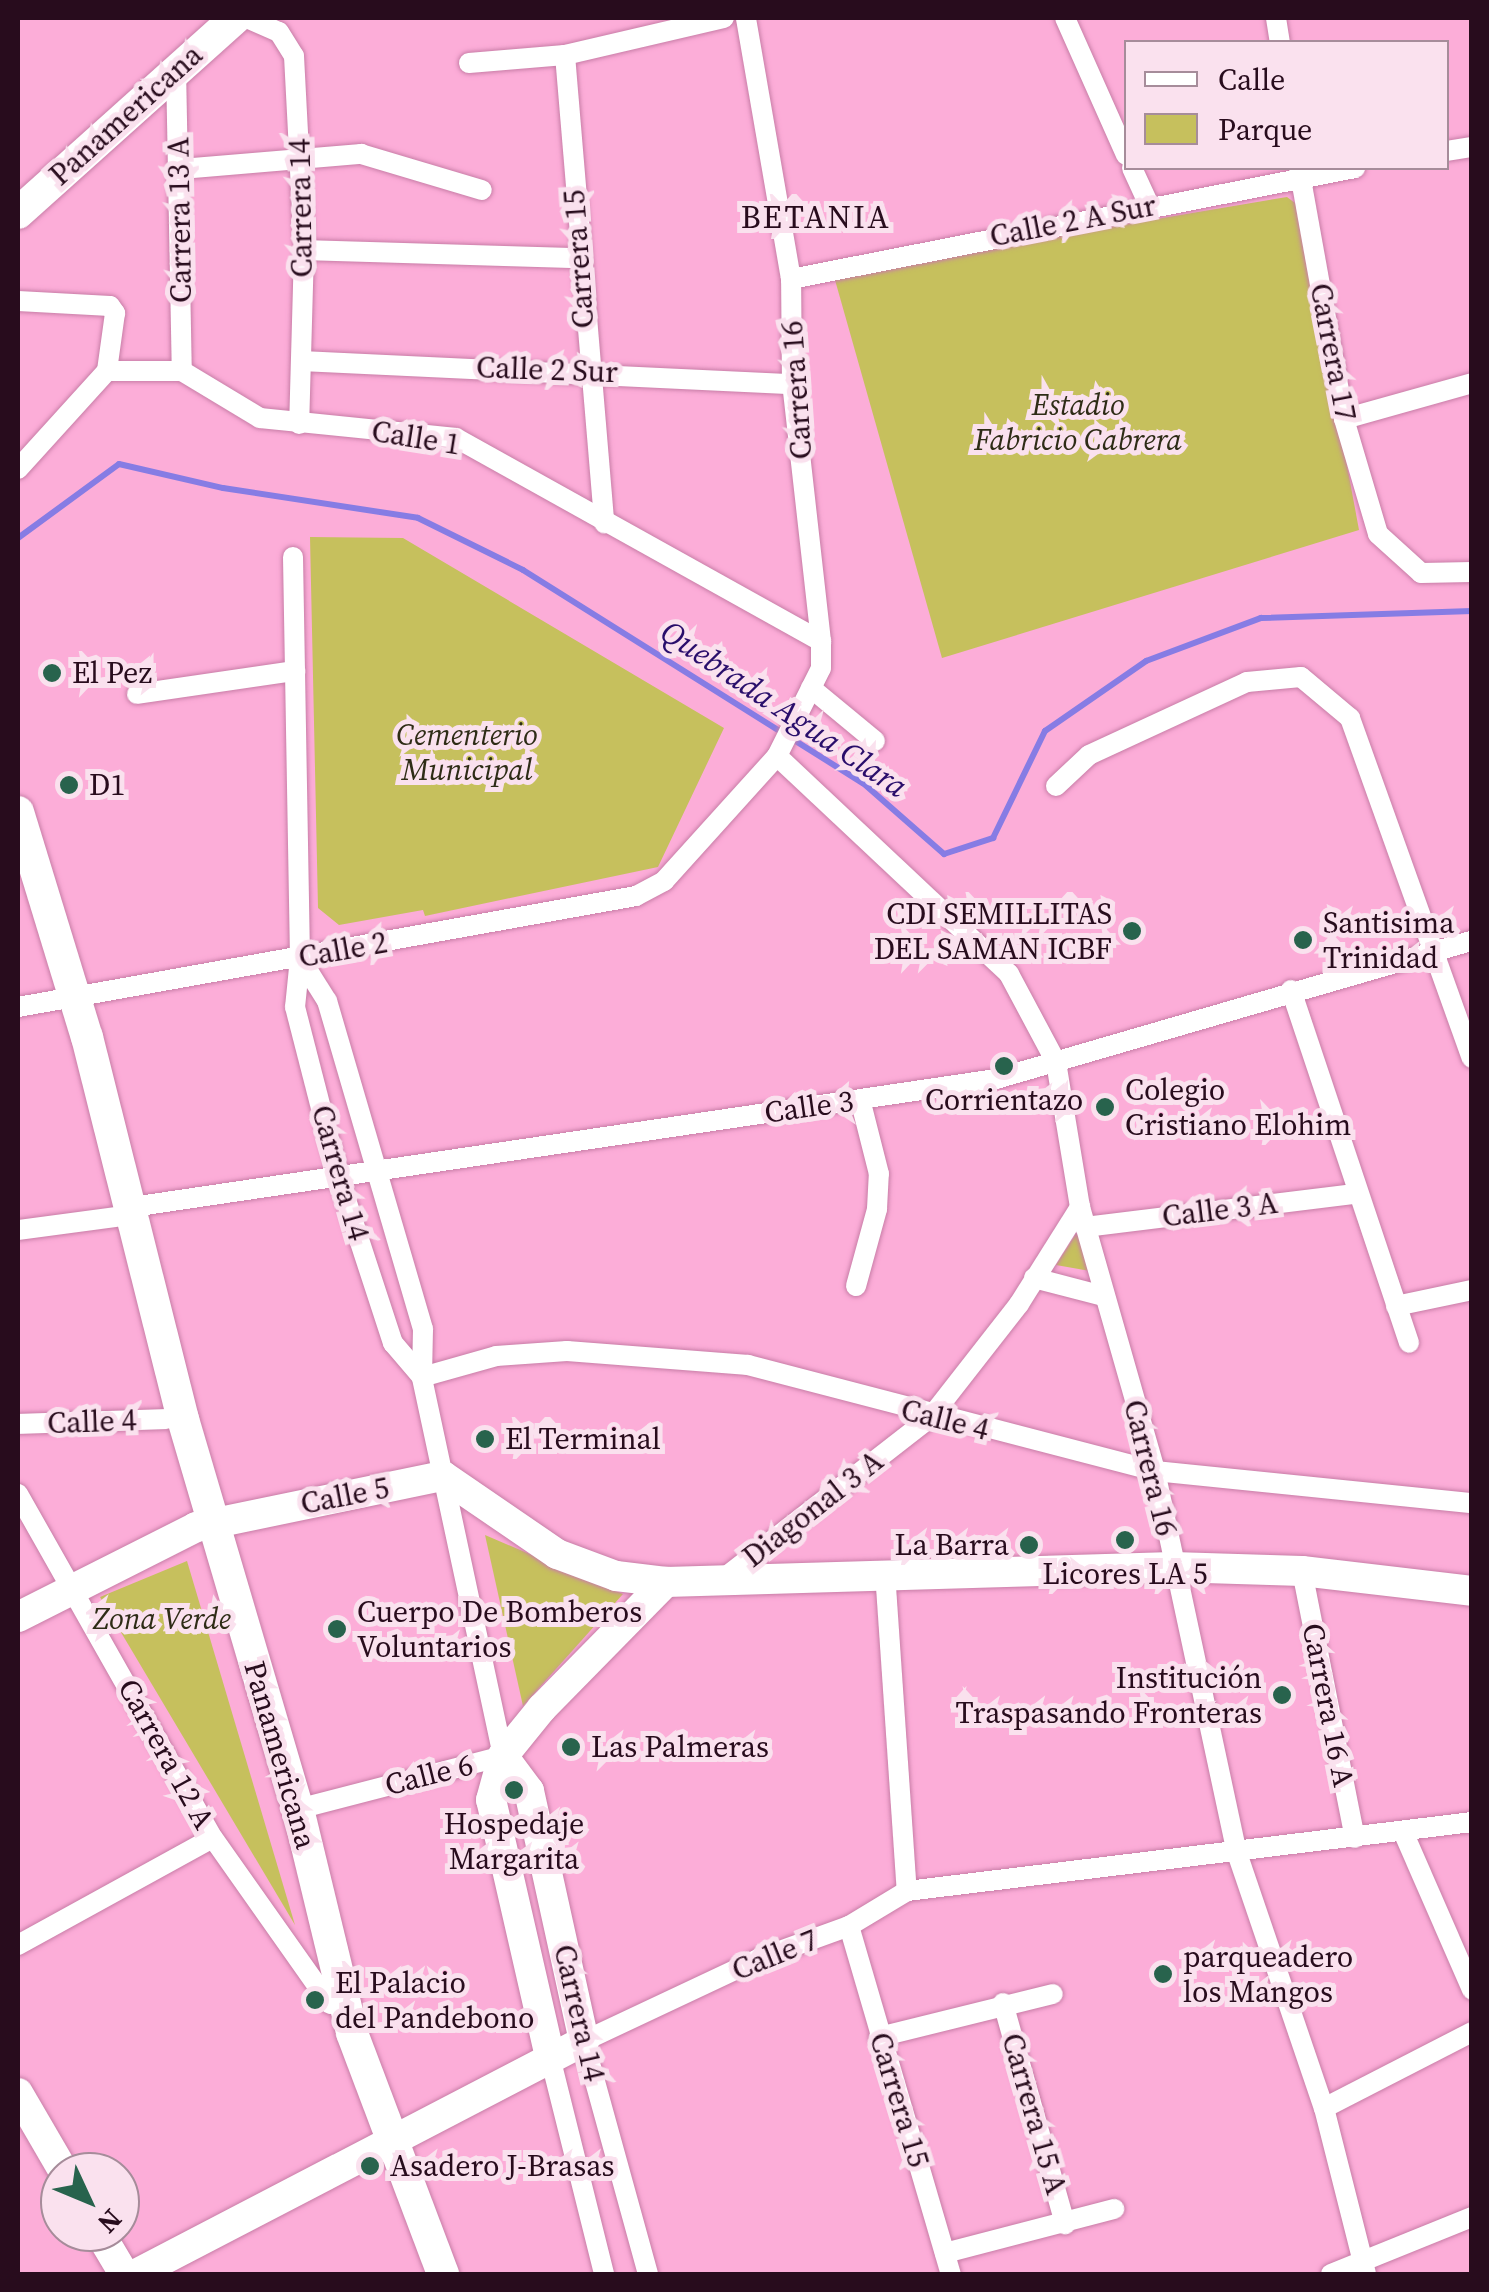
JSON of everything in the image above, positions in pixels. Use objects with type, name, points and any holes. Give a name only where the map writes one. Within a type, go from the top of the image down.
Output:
[{"type":"main road","name":"Panamericana","points":[[18,212],[235,18]]},
{"type":"main road","name":"Panamericana","points":[[19,821],[71,999],[330,2004],[443,2274]]},
{"type":"main road","name":"Panamericana","points":[[124,1212],[166,1419],[298,1809],[352,2033],[430,2274]]},
{"type":"street","name":"Carrera 14","points":[[247,18],[279,32],[294,56],[304,250],[299,424]]},
{"type":"street","points":[[469,63],[565,54],[724,18]]},
{"type":"street","name":"Carrera 16","points":[[664,880],[780,750],[821,668],[792,384],[790,279],[746,18]]},
{"type":"street","points":[[1065,18],[1124,151]]},
{"type":"street","name":"Carrera 15","points":[[565,54],[587,370],[604,523]]},
{"type":"street","name":"Carrera 13 A","points":[[176,68],[182,371]]},
{"type":"street","points":[[181,169],[361,154],[482,190]]},
{"type":"street","points":[[1133,170],[1149,205]]},
{"type":"street","name":"Calle 2 A Sur","points":[[790,279],[1300,172],[1328,170]]},
{"type":"street","name":"Carrera 17","points":[[1300,172],[1344,419],[1378,534],[1421,573],[1472,572]]},
{"type":"street","points":[[304,250],[578,258]]},
{"type":"street","points":[[18,301],[110,306],[115,313],[106,370],[18,469]]},
{"type":"street","name":"Calle 2 Sur","points":[[301,361],[587,370],[792,384]]},
{"type":"street","points":[[106,370],[182,371]]},
{"type":"street","name":"Calle 1","points":[[182,371],[237,409],[299,424],[456,438],[821,641]]},
{"type":"street","points":[[1344,419],[1472,382]]},
{"type":"street","name":"Carrera 14","points":[[293,557],[300,958],[295,1007],[338,1174],[394,1342],[422,1377]]},
{"type":"street","points":[[137,694],[295,671]]},
{"type":"street","points":[[1056,786],[1089,755],[1248,682],[1301,677],[1350,718],[1429,952],[1472,1058]]},
{"type":"street","points":[[810,688],[875,741]]},
{"type":"street","name":"Carrera 16","points":[[780,750],[1010,974],[1056,1062],[1083,1217],[1156,1471],[1173,1567],[1237,1853],[1324,2108],[1364,2270]]},
{"type":"street","name":"Calle 2","points":[[18,1007],[599,908],[664,880]]},
{"type":"street","name":"Calle 3","points":[[18,1230],[338,1174],[996,1079],[1291,990],[1472,941]]},
{"type":"street","name":"Carrera 14","points":[[300,958],[327,1001],[423,1329],[422,1377],[503,1756],[529,1790],[584,2041],[648,2274]]},
{"type":"street","points":[[1291,990],[1355,1194],[1409,1343]]},
{"type":"street","points":[[856,1286],[877,1208],[879,1174],[860,1100]]},
{"type":"street","name":"Calle 3 A","points":[[1083,1217],[1355,1194]]},
{"type":"street","name":"Diagonal 3 A","points":[[728,1575],[930,1418],[1083,1217]]},
{"type":"street","points":[[1034,1278],[1103,1296]]},
{"type":"street","points":[[1396,1306],[1472,1290]]},
{"type":"street","name":"Calle 4","points":[[422,1377],[496,1356],[567,1350],[748,1365],[930,1418],[1156,1471],[1472,1503]]},
{"type":"street","name":"Calle 4","points":[[18,1424],[166,1419]]},
{"type":"street","points":[[444,1476],[557,1554],[616,1576],[666,1582],[728,1575],[1173,1567],[1302,1571],[1472,1591]]},
{"type":"street","name":"Calle 5","points":[[18,1617],[204,1525],[444,1476]]},
{"type":"street","name":"Carrera 12 A","points":[[18,1494],[212,1838],[330,2004]]},
{"type":"street","name":"Carrera 16 A","points":[[1302,1571],[1355,1838]]},
{"type":"street","points":[[885,1572],[907,1892]]},
{"type":"street","name":"Calle 6","points":[[298,1809],[503,1756],[621,1620],[666,1582]]},
{"type":"street","name":"Carrera 14","points":[[503,1756],[490,1800],[604,2274]]},
{"type":"street","name":"Calle 7","points":[[136,2274],[384,2140],[550,2057],[758,1959],[848,1926],[907,1892],[1404,1834],[1472,1822]]},
{"type":"street","points":[[1404,1834],[1472,1990]]},
{"type":"street","points":[[18,1945],[212,1838]]},
{"type":"street","name":"Carrera 15","points":[[848,1926],[951,2274]]},
{"type":"street","points":[[879,2038],[1003,2003],[1053,1994]]},
{"type":"street","name":"Carrera 15 A","points":[[1003,2003],[1065,2224]]},
{"type":"street","points":[[1324,2108],[1472,2032]]},
{"type":"street","points":[[18,2093],[52,2152]]},
{"type":"street","points":[[945,2253],[1114,2208]]},
{"type":"street","points":[[1331,2274],[1364,2270],[1472,2217]]},
{"type":"street","points":[[111,2252],[124,2274]]},
{"type":"green space","name":"Estadio Fabricio Cabrera","points":[[1287,197],[1299,206],[1359,530],[942,658],[835,280],[842,272]]},
{"type":"green space","name":"Cementerio Municipal","points":[[310,537],[403,538],[724,728],[658,867],[425,916],[423,910],[339,925],[318,908]]},
{"type":"green space","points":[[1079,1229],[1090,1271],[1056,1265]]},
{"type":"green space","points":[[485,1535],[623,1594],[523,1706]]},
{"type":"green space","name":"Zona Verde","points":[[187,1561],[295,1925],[100,1597]]},
{"type":"waterway","name":"Quebrada Agua Clara","points":[[18,538],[119,464],[223,488],[418,518],[523,570],[863,783],[944,854],[993,838],[1045,731],[1146,661],[1261,618],[1472,611]]},
{"type":"place","name":"El Pez","points":[[52,673]]},
{"type":"place","name":"D1","points":[[69,785]]},
{"type":"place","name":"CDI SEMILLITAS DEL SAMAN ICBF","points":[[1132,931]]},
{"type":"place","name":"Santisima Trinidad","points":[[1303,940]]},
{"type":"place","name":"Corrientazo","points":[[1004,1066]]},
{"type":"place","name":"Colegio Cristiano Elohim","points":[[1105,1107]]},
{"type":"place","name":"El Terminal","points":[[485,1439]]},
{"type":"place","name":"Licores LA 5","points":[[1125,1540]]},
{"type":"place","name":"La Barra","points":[[1029,1545]]},
{"type":"place","name":"Cuerpo De Bomberos Voluntarios","points":[[337,1629]]},
{"type":"place","name":"Institución Traspasando Fronteras","points":[[1282,1695]]},
{"type":"place","name":"Las Palmeras","points":[[571,1747]]},
{"type":"place","name":"Hospedaje Margarita","points":[[514,1790]]},
{"type":"place","name":"parqueadero los Mangos","points":[[1163,1974]]},
{"type":"place","name":"El Palacio del Pandebono","points":[[315,2000]]},
{"type":"place","name":"Asadero J-Brasas","points":[[370,2166]]},
{"type":"district","name":"BETANIA","points":[[816,217]]}]
